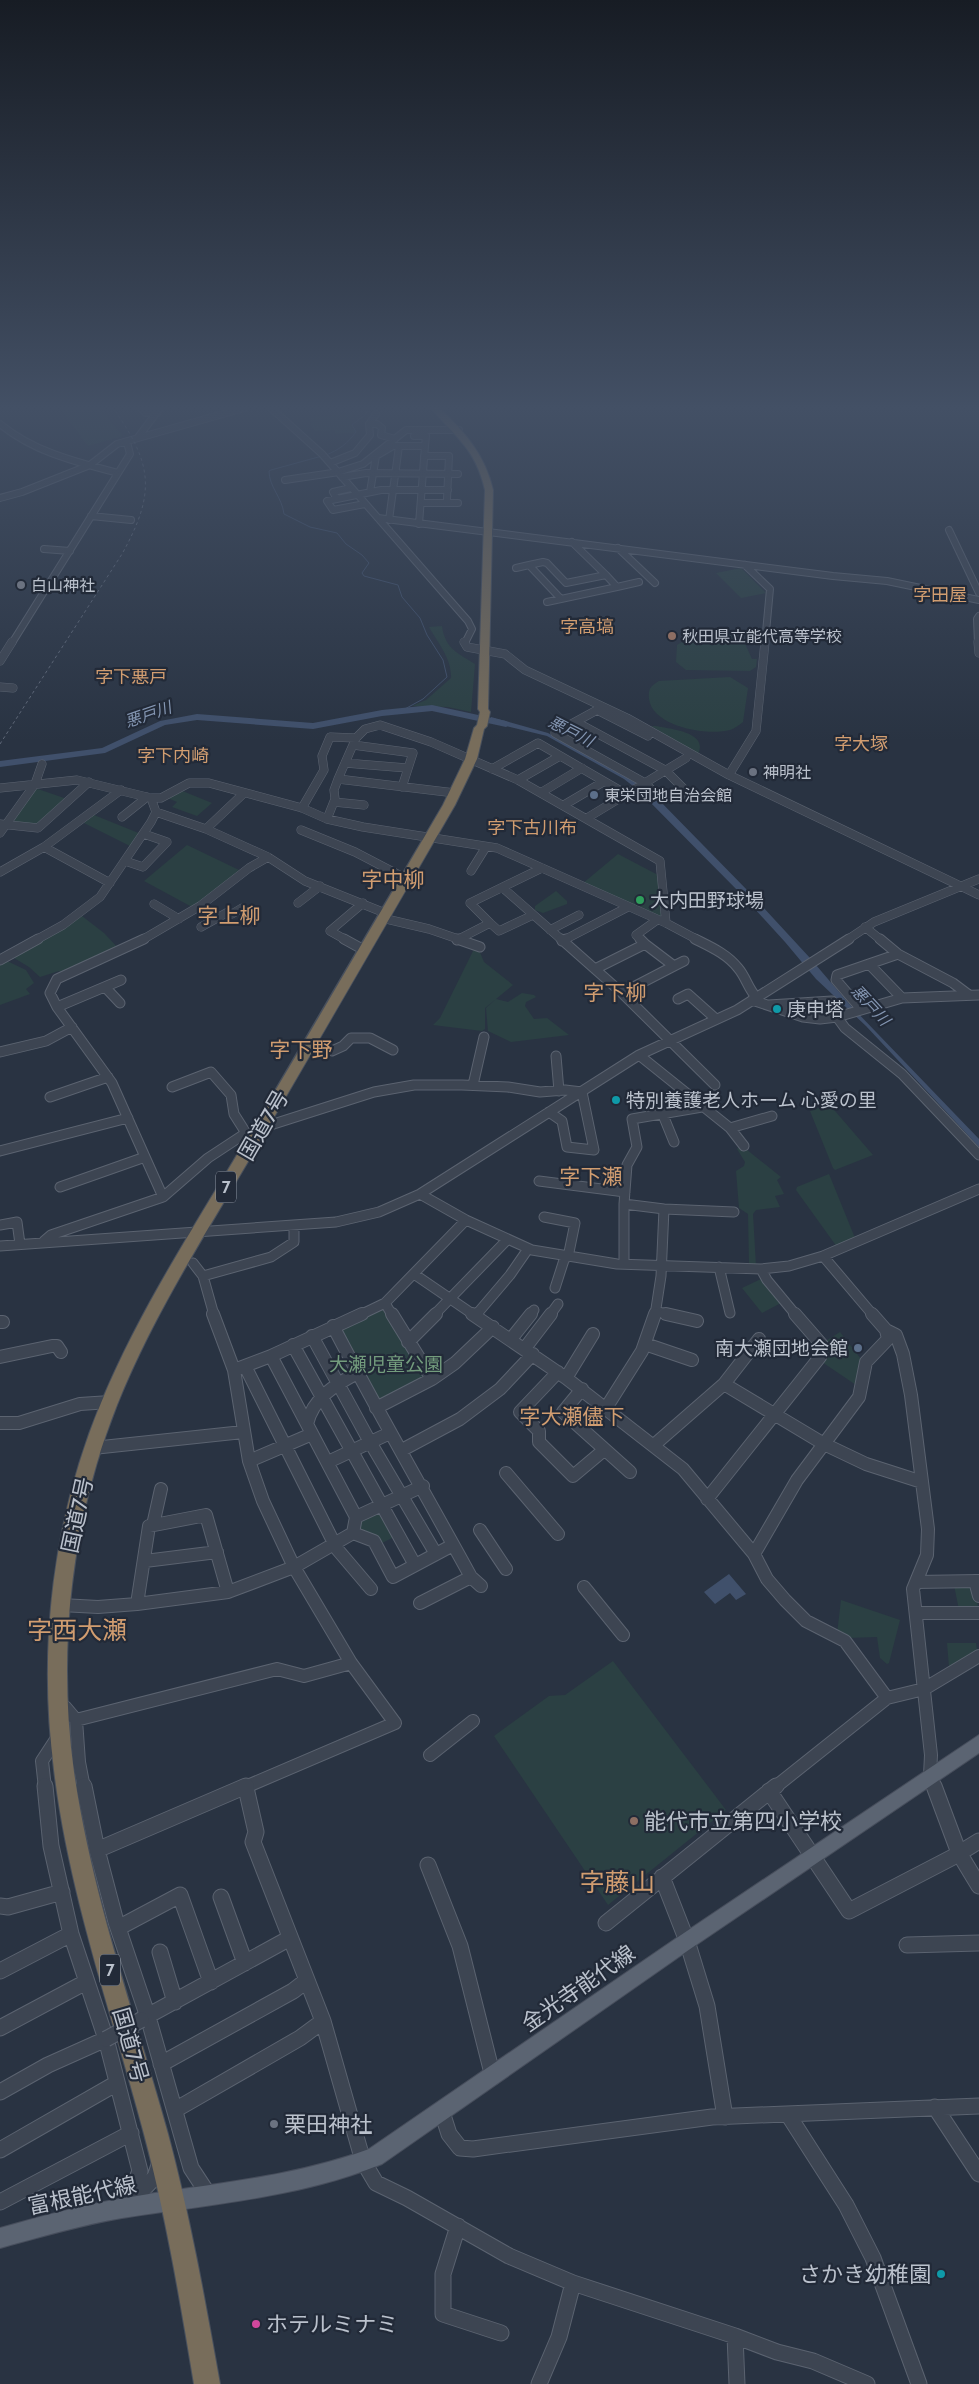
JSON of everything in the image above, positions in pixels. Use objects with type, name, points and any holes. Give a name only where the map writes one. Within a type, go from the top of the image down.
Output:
[{"type":"highway","name":"7","points":[[485,650],[488,519]]},
{"type":"highway","name":"国道7号","points":[[207,2384],[174,2202],[85,1872],[68,1794],[68,1727],[58,1707],[58,1654],[61,1605],[73,1526],[92,1448],[110,1402],[148,1322],[254,1133],[311,1040],[455,793],[471,759],[481,719],[485,650]]},
{"type":"main road","name":"金光寺能代線","points":[[174,2202],[210,2198],[326,2175],[374,2157],[442,2112],[686,1941],[979,1743]]},
{"type":"main road","name":"富根能代線","points":[[0,2238],[72,2219],[125,2208],[174,2202]]},
{"type":"street","points":[[0,661],[90,519]]},
{"type":"street","points":[[379,519],[470,625],[472,629],[464,640],[465,645],[470,648],[505,654],[525,670],[628,718],[728,775],[979,895]]},
{"type":"street","points":[[385,519],[832,576],[896,582],[950,597],[979,600]]},
{"type":"street","points":[[419,524],[420,519]]},
{"type":"street","points":[[949,530],[979,593]]},
{"type":"street","points":[[572,542],[620,590]]},
{"type":"street","points":[[617,548],[655,584]]},
{"type":"street","points":[[44,549],[70,552]]},
{"type":"street","points":[[516,568],[547,563],[566,583],[606,575]]},
{"type":"street","points":[[529,565],[561,599]]},
{"type":"street","points":[[728,775],[756,731],[770,589],[746,565]]},
{"type":"street","points":[[547,602],[620,590],[639,582]]},
{"type":"street","points":[[979,616],[977,619],[979,653]]},
{"type":"street","points":[[0,687],[13,688]]},
{"type":"street","points":[[576,722],[665,770],[687,792],[662,800],[641,785],[555,733],[597,710],[618,723],[656,739],[686,758],[724,776],[728,775]]},
{"type":"street","points":[[327,819],[334,802],[334,790],[354,741],[362,731],[380,725],[471,759],[518,780],[660,861],[662,921]]},
{"type":"street","points":[[302,808],[324,770],[322,756],[330,737],[413,753],[402,787]]},
{"type":"street","points":[[492,769],[538,743],[626,794]]},
{"type":"street","points":[[518,780],[560,756]]},
{"type":"street","points":[[587,818],[686,758]]},
{"type":"street","points":[[345,763],[407,768]]},
{"type":"street","points":[[0,833],[4,824],[35,784],[42,764]]},
{"type":"street","points":[[542,792],[582,768]]},
{"type":"street","points":[[338,779],[455,793]]},
{"type":"street","points":[[0,788],[77,780],[149,798],[161,798],[189,783],[198,782],[302,808],[327,819],[429,838],[497,848],[662,921],[733,961],[754,999],[765,1006],[803,1016],[820,1019],[902,998],[979,995]]},
{"type":"street","points":[[4,824],[38,828],[89,782]]},
{"type":"street","points":[[564,805],[603,782]]},
{"type":"street","points":[[0,872],[44,847],[121,790]]},
{"type":"street","points":[[206,829],[244,793]]},
{"type":"street","points":[[149,798],[156,812],[206,829],[268,857],[305,881],[364,903],[384,915],[480,947]]},
{"type":"street","points":[[122,816],[149,798]]},
{"type":"street","points":[[334,802],[364,805]]},
{"type":"street","points":[[2,956],[63,925],[100,897],[144,834],[156,812]]},
{"type":"street","points":[[301,830],[356,852],[405,878]]},
{"type":"street","points":[[125,861],[143,867],[167,842],[144,834]]},
{"type":"street","points":[[44,847],[110,883]]},
{"type":"street","points":[[470,871],[486,847]]},
{"type":"street","points":[[163,1197],[116,1089],[57,1007],[50,993],[56,979],[107,958],[163,930],[211,899],[241,872],[268,857]]},
{"type":"street","points":[[533,915],[499,931],[470,904],[542,868]]},
{"type":"street","points":[[0,1246],[199,1233],[359,1219],[394,1208],[420,1194],[639,1055],[754,999],[802,970],[865,927],[886,916],[979,879]]},
{"type":"street","points":[[298,903],[320,886]]},
{"type":"street","points":[[503,888],[589,966],[622,993],[715,1086]]},
{"type":"street","points":[[364,903],[330,931],[364,950]]},
{"type":"street","points":[[154,904],[179,919]]},
{"type":"street","points":[[562,942],[628,907]]},
{"type":"street","points":[[201,927],[228,912],[232,914],[242,908]]},
{"type":"street","points":[[550,930],[579,915]]},
{"type":"street","points":[[662,921],[636,935],[674,966]]},
{"type":"street","points":[[457,940],[490,924]]},
{"type":"street","points":[[865,927],[898,954],[952,983],[969,996]]},
{"type":"street","points":[[595,969],[645,944]]},
{"type":"street","points":[[861,1009],[836,980],[837,975],[898,954]]},
{"type":"street","points":[[622,993],[684,961]]},
{"type":"street","points":[[869,964],[902,998]]},
{"type":"street","points":[[57,1007],[121,980]]},
{"type":"street","points":[[105,987],[120,1003]]},
{"type":"street","points":[[678,999],[688,994],[716,1019]]},
{"type":"street","points":[[765,1006],[778,1003],[832,1001]]},
{"type":"street","points":[[841,1015],[845,1028],[902,1074],[979,1155]]},
{"type":"street","points":[[0,1052],[46,1041],[72,1027]]},
{"type":"street","points":[[311,1040],[332,1050],[343,1046],[351,1038],[370,1038],[393,1050]]},
{"type":"street","points":[[473,1085],[484,1038]]},
{"type":"street","points":[[639,1055],[730,1128],[744,1146]]},
{"type":"street","points":[[556,1056],[559,1091]]},
{"type":"street","points":[[172,1087],[211,1072],[231,1095],[234,1104],[234,1114],[254,1133]]},
{"type":"street","points":[[50,1097],[108,1077]]},
{"type":"street","points":[[43,1242],[51,1235],[163,1197],[208,1158],[254,1133],[388,1089],[436,1084],[508,1087],[540,1092],[582,1092]]},
{"type":"street","points":[[550,1112],[562,1121],[567,1146],[594,1150],[582,1092]]},
{"type":"street","points":[[624,1264],[626,1165],[637,1147],[632,1120],[702,1107]]},
{"type":"street","points":[[664,1115],[674,1142]]},
{"type":"street","points":[[730,1128],[772,1116]]},
{"type":"street","points":[[0,1151],[128,1118]]},
{"type":"street","points":[[60,1187],[145,1157]]},
{"type":"street","points":[[539,1181],[624,1192]]},
{"type":"street","points":[[420,1194],[466,1220],[528,1249],[567,1257],[624,1264],[662,1267],[761,1269],[789,1266],[823,1256],[979,1189]]},
{"type":"street","points":[[624,1204],[664,1209],[734,1212]]},
{"type":"street","points":[[606,1408],[645,1344],[655,1311],[662,1267],[664,1209]]},
{"type":"street","points":[[544,1217],[575,1223],[567,1257],[555,1288]]},
{"type":"street","points":[[240,1368],[271,1356],[385,1303],[466,1220]]},
{"type":"street","points":[[0,1225],[17,1222],[20,1244]]},
{"type":"street","points":[[203,1276],[271,1257],[294,1242],[294,1225]]},
{"type":"street","points":[[408,1342],[451,1300],[507,1240]]},
{"type":"street","points":[[476,1315],[510,1275],[528,1249]]},
{"type":"street","points":[[823,1256],[896,1335],[903,1354],[912,1395],[928,1529],[927,1555],[913,1589],[931,1754],[930,1775],[959,1853],[979,1886]]},
{"type":"street","points":[[193,1263],[203,1276],[216,1323],[284,1446],[335,1544],[371,1589]]},
{"type":"street","points":[[719,1268],[730,1313]]},
{"type":"street","points":[[706,1499],[820,1357],[822,1345],[767,1280],[761,1269]]},
{"type":"street","points":[[414,1274],[493,1326],[582,1389],[683,1469],[706,1499],[754,1554],[767,1579],[785,1600],[806,1621],[845,1641],[887,1698]]},
{"type":"street","points":[[385,1303],[432,1379]]},
{"type":"street","points":[[402,1450],[460,1419],[500,1389],[529,1351],[558,1304]]},
{"type":"street","points":[[511,1339],[534,1310]]},
{"type":"street","points":[[655,1311],[698,1321]]},
{"type":"street","points":[[333,1326],[376,1408],[423,1486],[471,1577],[481,1586]]},
{"type":"street","points":[[376,1408],[432,1379],[455,1363],[493,1326]]},
{"type":"street","points":[[754,1554],[797,1480],[859,1397],[866,1362],[888,1340],[888,1326]]},
{"type":"street","points":[[593,1334],[562,1375],[520,1412],[539,1431],[539,1442],[573,1476],[604,1450]]},
{"type":"street","points":[[312,1336],[370,1442],[436,1554]]},
{"type":"street","points":[[654,1445],[724,1384],[759,1339]]},
{"type":"street","points":[[645,1344],[692,1360]]},
{"type":"street","points":[[293,1345],[414,1566]]},
{"type":"street","points":[[0,1357],[52,1346],[57,1346],[61,1352]]},
{"type":"street","points":[[271,1356],[356,1517],[354,1533]]},
{"type":"street","points":[[96,1850],[246,1788],[300,1762],[394,1723],[351,1662],[294,1567],[263,1501],[249,1462],[243,1432],[240,1368]]},
{"type":"street","points":[[310,1429],[308,1413],[322,1397],[339,1383],[357,1373]]},
{"type":"street","points":[[724,1384],[824,1444],[866,1464],[922,1482]]},
{"type":"street","points":[[582,1389],[563,1412],[630,1472]]},
{"type":"street","points":[[0,1423],[19,1423],[80,1404],[110,1402]]},
{"type":"street","points":[[249,1462],[284,1446],[310,1429]]},
{"type":"street","points":[[92,1448],[243,1432]]},
{"type":"street","points":[[328,1462],[390,1433]]},
{"type":"street","points":[[506,1473],[558,1534]]},
{"type":"street","points":[[356,1517],[423,1486]]},
{"type":"street","points":[[153,1525],[161,1489]]},
{"type":"street","points":[[137,1604],[149,1526],[206,1515],[228,1592]]},
{"type":"street","points":[[480,1530],[506,1569]]},
{"type":"street","points":[[61,1605],[98,1607],[137,1604],[228,1592],[294,1567],[354,1533]]},
{"type":"street","points":[[354,1533],[374,1541],[393,1577],[453,1545]]},
{"type":"street","points":[[145,1561],[217,1552]]},
{"type":"street","points":[[420,1603],[471,1577]]},
{"type":"street","points":[[916,1582],[977,1581],[979,1596]]},
{"type":"street","points":[[584,1586],[623,1635]]},
{"type":"street","points":[[916,1613],[979,1613]]},
{"type":"street","points":[[606,1923],[887,1698],[924,1689],[979,1656]]},
{"type":"street","points":[[125,2208],[140,2171],[106,2039],[72,1934],[50,1846],[42,1760],[68,1727],[277,1670],[304,1676],[351,1662]]},
{"type":"street","points":[[430,1755],[473,1721]]},
{"type":"street","points":[[68,1727],[79,1762],[96,1850],[144,2018],[161,2064],[190,2168],[210,2198]]},
{"type":"street","points":[[246,1788],[256,1832],[253,1842],[323,2021],[363,2161],[376,2184],[458,2226],[509,2256],[573,2283],[735,2336],[777,2352],[813,2361],[868,2384]]},
{"type":"street","points":[[769,1792],[849,1911],[959,1853],[979,1840]]},
{"type":"street","points":[[428,1865],[460,1946],[493,2076]]},
{"type":"street","points":[[662,1877],[686,1941],[707,2006],[725,2117]]},
{"type":"street","points":[[0,1906],[8,1907],[62,1892]]},
{"type":"street","points":[[118,1928],[180,1896],[211,1982]]},
{"type":"street","points":[[221,1897],[245,1963]]},
{"type":"street","points":[[0,1971],[72,1934]]},
{"type":"street","points":[[0,2092],[48,2065],[106,2039],[290,1938]]},
{"type":"street","points":[[907,1945],[979,1943]]},
{"type":"street","points":[[160,1952],[175,2002]]},
{"type":"street","points":[[161,2064],[292,1991],[306,1981]]},
{"type":"street","points":[[0,2028],[86,1982]]},
{"type":"street","points":[[175,2110],[300,2038],[323,2021]]},
{"type":"street","points":[[0,2150],[117,2084]]},
{"type":"street","points":[[442,2112],[449,2134],[460,2148],[473,2149],[538,2139],[725,2117],[789,2116],[979,2106]]},
{"type":"street","points":[[935,2108],[979,2174]]},
{"type":"street","points":[[789,2116],[846,2205],[873,2258],[919,2384]]},
{"type":"street","points":[[0,2202],[131,2133]]},
{"type":"street","points":[[125,2208],[155,2177],[162,2154]]},
{"type":"street","points":[[458,2226],[443,2274],[443,2314],[501,2333]]},
{"type":"street","points":[[539,2384],[559,2337],[573,2283]]},
{"type":"street","points":[[735,2336],[737,2384]]},
{"type":"green space","points":[[741,568],[766,593],[741,598],[716,573]]},
{"type":"green space","points":[[442,626],[446,640],[453,650],[475,664],[471,712],[448,707],[412,706],[426,700],[451,678],[447,658],[429,627]]},
{"type":"green space","points":[[723,633],[734,633],[742,637],[752,659],[757,659],[756,667],[750,671],[686,670],[676,662],[677,645],[682,642]]},
{"type":"green space","points":[[730,677],[748,688],[743,722],[730,730],[708,732],[670,723],[653,709],[649,699],[651,688],[659,681]]},
{"type":"green space","points":[[651,726],[678,730],[693,736],[698,741],[700,747],[698,754]]},
{"type":"green space","points":[[38,789],[67,799],[37,826],[13,822],[34,790]]},
{"type":"green space","points":[[180,790],[212,803],[197,816],[172,807],[177,802],[165,797]]},
{"type":"green space","points":[[94,815],[141,834],[132,847],[84,823]]},
{"type":"green space","points":[[187,845],[239,870],[207,899],[192,907],[144,881]]},
{"type":"green space","name":"大内田野球場","points":[[618,854],[658,875],[664,920],[582,884]]},
{"type":"green space","points":[[556,891],[567,901],[567,904],[543,913],[535,910],[535,906]]},
{"type":"green space","points":[[82,916],[104,933],[119,949],[63,974],[59,971],[40,977],[29,967],[14,958]]},
{"type":"green space","points":[[474,949],[479,950],[484,962],[513,985],[485,1008],[485,1029],[482,1031],[433,1025],[440,1018]]},
{"type":"green space","points":[[7,961],[26,970],[34,983],[26,989],[30,994],[0,1005],[0,964]]},
{"type":"green space","points":[[522,993],[536,997],[526,1002],[525,1006],[534,1019],[547,1018],[569,1035],[511,1042],[488,1031],[486,1008],[496,999],[508,1002]]},
{"type":"green space","points":[[829,1104],[873,1155],[835,1170],[833,1168],[810,1111]]},
{"type":"green space","points":[[741,1145],[781,1177],[777,1180],[784,1194],[775,1196],[780,1207],[756,1210],[753,1214],[756,1266],[749,1265],[748,1214],[739,1208],[736,1171],[744,1166],[745,1162],[737,1149]]},
{"type":"green space","points":[[829,1174],[855,1238],[837,1247],[796,1190],[797,1187]]},
{"type":"green space","points":[[761,1279],[781,1303],[762,1313],[742,1288]]},
{"type":"green space","name":"大瀬児童公園","points":[[383,1310],[425,1377],[378,1404],[340,1332],[342,1327]]},
{"type":"green space","points":[[840,1332],[861,1359],[859,1387],[822,1362],[824,1342]]},
{"type":"green space","points":[[382,1509],[396,1536],[380,1544],[358,1531],[356,1520]]},
{"type":"green space","points":[[954,1585],[971,1585],[974,1589],[978,1606],[975,1610],[959,1610]]},
{"type":"green space","points":[[841,1600],[900,1620],[889,1663],[887,1664],[880,1658],[877,1637],[847,1638],[837,1634]]},
{"type":"green space","points":[[947,1643],[976,1643],[977,1650],[949,1667]]},
{"type":"green space","points":[[613,1661],[726,1810],[608,1905],[494,1736],[549,1696],[565,1695]]},
{"type":"water","points":[[491,717],[548,733],[636,781],[655,796],[750,893],[851,1006],[979,1139],[979,1147],[866,1026],[816,979],[742,895],[638,790],[624,779],[547,736],[490,722]]},
{"type":"water","points":[[729,1574],[746,1594],[736,1600],[730,1593],[715,1604],[704,1592]]},
{"type":"waterway","points":[[295,519],[310,527],[337,533],[346,544],[362,555],[369,563],[362,573],[364,576],[398,585],[402,597],[420,618],[427,635],[443,660],[447,677],[423,699],[403,710]]},
{"type":"waterway","name":"悪戸川","points":[[0,764],[105,750],[163,723],[197,717],[313,726],[382,713],[432,708],[506,724]]},
{"type":"railway","points":[[0,744],[122,554],[138,519]]},
{"type":"place","name":"白山神社","points":[[21,585]]},
{"type":"place","name":"秋田県立能代高等学校","points":[[672,636]]},
{"type":"place","name":"神明社","points":[[753,772]]},
{"type":"place","name":"東栄団地自治会館","points":[[594,795]]},
{"type":"place","name":"大内田野球場","points":[[640,900]]},
{"type":"place","name":"庚申塔","points":[[777,1009]]},
{"type":"place","name":"特別養護老人ホーム 心愛の里","points":[[616,1100]]},
{"type":"place","name":"南大瀬団地会館","points":[[858,1348]]},
{"type":"place","name":"能代市立第四小学校","points":[[634,1821]]},
{"type":"place","name":"栗田神社","points":[[274,2124]]},
{"type":"place","name":"さかき幼稚園","points":[[941,2274]]},
{"type":"place","name":"ホテルミナミ","points":[[256,2324]]},
{"type":"district","name":"字田屋","points":[[940,595]]},
{"type":"district","name":"字高塙","points":[[587,627]]},
{"type":"district","name":"字下悪戸","points":[[131,677]]},
{"type":"district","name":"字大塚","points":[[861,744]]},
{"type":"district","name":"字下内崎","points":[[173,756]]},
{"type":"district","name":"字下古川布","points":[[532,828]]},
{"type":"district","name":"字中柳","points":[[393,880]]},
{"type":"district","name":"字上柳","points":[[229,916]]},
{"type":"district","name":"字下柳","points":[[615,993]]},
{"type":"district","name":"字下野","points":[[301,1050]]},
{"type":"district","name":"字下瀬","points":[[591,1177]]},
{"type":"district","name":"字大瀬儘下","points":[[572,1417]]},
{"type":"district","name":"字西大瀬","points":[[77,1630]]},
{"type":"district","name":"字藤山","points":[[617,1882]]}]
